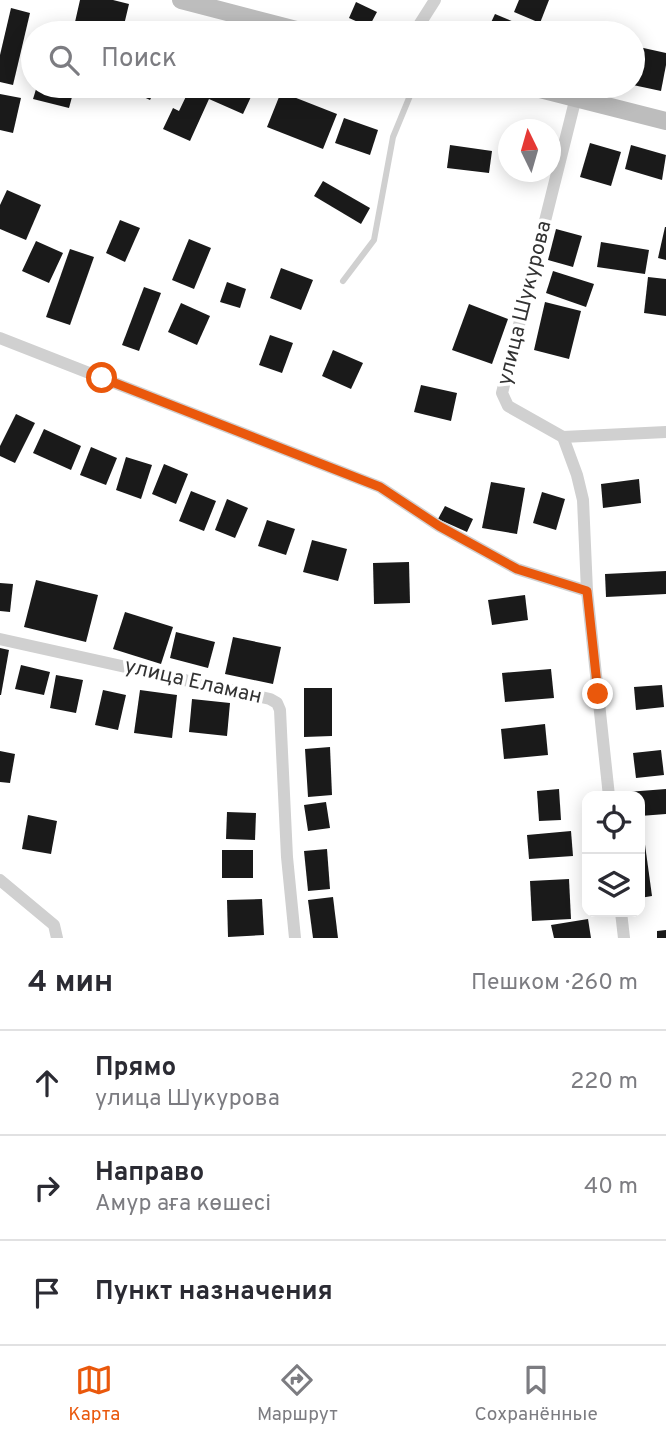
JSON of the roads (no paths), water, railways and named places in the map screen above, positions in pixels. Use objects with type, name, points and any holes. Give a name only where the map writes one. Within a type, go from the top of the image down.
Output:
[{"type":"main road","points":[[181,0],[262,21]]},
{"type":"main road","points":[[580,98],[666,121]]},
{"type":"street","points":[[422,21],[435,0]]},
{"type":"street","name":"улица Шукурова","points":[[563,437],[508,406],[502,393],[502,385],[576,98]]},
{"type":"street","points":[[0,338],[380,487],[439,526],[517,569],[587,591]]},
{"type":"street","points":[[608,791],[587,591],[583,500],[578,475],[563,437],[666,432]]},
{"type":"street","name":"улица Еламан","points":[[0,639],[257,695],[277,703],[295,938]]},
{"type":"street","points":[[0,880],[54,925],[57,938]]},
{"type":"street","points":[[622,917],[624,938]]},
{"type":"lane","points":[[343,281],[374,240],[393,136],[409,98]]}]
